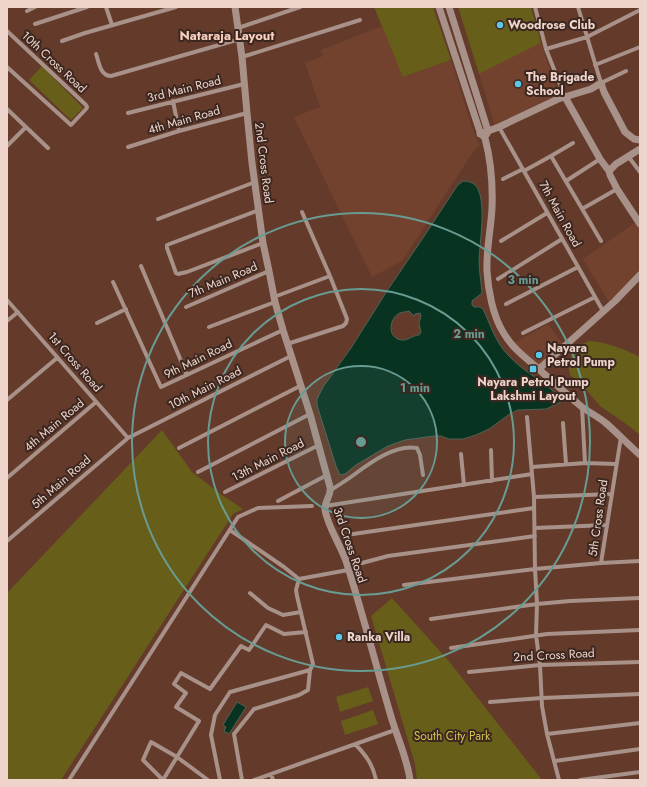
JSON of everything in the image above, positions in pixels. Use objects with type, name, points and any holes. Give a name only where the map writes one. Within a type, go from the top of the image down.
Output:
[{"type":"street","points":[[27,11],[35,7]]},
{"type":"street","points":[[35,24],[86,7]]},
{"type":"street","points":[[106,7],[112,25]]},
{"type":"street","points":[[62,41],[176,7]]},
{"type":"street","name":"2nd Cross Road","points":[[235,7],[242,57],[255,182],[263,243],[269,271]]},
{"type":"street","points":[[238,28],[300,7]]},
{"type":"street","points":[[439,7],[490,160],[492,208],[487,270],[490,295],[502,330],[511,345],[523,357],[582,407],[605,423],[640,455]]},
{"type":"street","points":[[449,7],[488,131]]},
{"type":"street","points":[[535,7],[546,49],[565,96],[600,159],[609,171],[617,189],[640,224]]},
{"type":"street","points":[[578,7],[604,92],[625,132],[640,140]]},
{"type":"street","points":[[546,49],[587,37],[640,10]]},
{"type":"street","points":[[242,57],[360,20]]},
{"type":"street","name":"10th Cross Road","points":[[7,31],[87,107],[71,125],[7,67]]},
{"type":"street","points":[[96,54],[103,73],[107,76],[111,76],[240,40]]},
{"type":"street","points":[[595,65],[640,47]]},
{"type":"street","points":[[483,136],[488,131],[565,96],[591,89],[626,71]]},
{"type":"street","name":"3rd Main Road","points":[[128,113],[244,84]]},
{"type":"street","points":[[173,101],[179,131]]},
{"type":"street","points":[[7,109],[48,148]]},
{"type":"street","name":"4th Main Road","points":[[128,147],[179,131],[247,113]]},
{"type":"street","points":[[7,146],[26,127]]},
{"type":"street","name":"7th Main Road","points":[[499,127],[603,311]]},
{"type":"street","points":[[503,179],[551,156],[573,143]]},
{"type":"street","points":[[609,171],[616,164],[640,149]]},
{"type":"street","points":[[551,156],[601,241]]},
{"type":"street","points":[[628,156],[640,172]]},
{"type":"street","points":[[566,181],[600,159]]},
{"type":"street","points":[[158,219],[255,182]]},
{"type":"street","points":[[582,209],[617,189]]},
{"type":"street","points":[[259,210],[167,245],[167,248],[176,273],[178,274],[187,272],[263,243]]},
{"type":"street","points":[[287,344],[342,326],[346,323],[347,319],[302,212]]},
{"type":"street","points":[[501,240],[547,213]]},
{"type":"street","points":[[498,279],[562,239]]},
{"type":"street","points":[[141,266],[187,375]]},
{"type":"street","points":[[506,304],[578,268]]},
{"type":"street","points":[[269,271],[282,330],[310,414],[331,490],[377,460],[400,449],[412,447],[417,448],[420,455],[423,475]]},
{"type":"street","name":"7th Main Road","points":[[186,306],[269,271]]},
{"type":"street","points":[[209,327],[330,276]]},
{"type":"street","points":[[539,369],[616,301],[639,277]]},
{"type":"street","name":"9th Main Road","points":[[113,282],[161,387],[164,387],[282,330]]},
{"type":"street","points":[[523,334],[595,297]]},
{"type":"street","name":"1st Cross Road","points":[[7,300],[128,438]]},
{"type":"street","points":[[97,323],[126,309]]},
{"type":"street","points":[[7,321],[18,312]]},
{"type":"street","name":"10th Main Road","points":[[128,438],[291,356]]},
{"type":"street","points":[[7,400],[57,358]]},
{"type":"street","points":[[179,448],[300,386]]},
{"type":"street","name":"4th Main Road","points":[[7,478],[96,402]]},
{"type":"street","points":[[582,407],[584,463]]},
{"type":"street","points":[[198,472],[310,414]]},
{"type":"street","points":[[527,417],[534,497],[537,604],[536,635],[540,665],[542,706],[547,734],[559,780]]},
{"type":"street","points":[[563,423],[566,464]]},
{"type":"street","name":"5th Cross Road","points":[[621,437],[601,563],[640,562]]},
{"type":"street","name":"5th Main Road","points":[[7,541],[128,438]]},
{"type":"street","name":"13th Main Road","points":[[226,492],[319,445]]},
{"type":"street","points":[[491,450],[492,481]]},
{"type":"street","points":[[461,454],[464,485]]},
{"type":"street","points":[[532,467],[584,463],[616,464]]},
{"type":"street","points":[[325,506],[532,474]]},
{"type":"street","points":[[278,501],[327,475]]},
{"type":"street","name":"3rd Cross Road","points":[[331,490],[325,503],[327,515],[342,550],[394,730],[407,764],[410,780]]},
{"type":"street","points":[[534,497],[612,494]]},
{"type":"street","points":[[69,780],[238,517],[258,508],[312,506]]},
{"type":"street","points":[[353,534],[534,508]]},
{"type":"street","points":[[535,528],[607,525]]},
{"type":"street","points":[[230,530],[284,567],[299,580]]},
{"type":"street","points":[[362,563],[388,556],[535,536]]},
{"type":"street","points":[[404,585],[535,569],[601,563]]},
{"type":"street","points":[[299,580],[348,570]]},
{"type":"street","points":[[242,780],[234,734],[254,709],[299,695],[308,690],[310,670],[313,664],[296,590],[299,580]]},
{"type":"street","points":[[250,593],[268,608],[283,615],[301,612]]},
{"type":"street","points":[[431,619],[537,604],[640,598]]},
{"type":"street","points":[[208,780],[177,757],[151,742],[143,760],[163,780],[177,757],[199,721],[176,707],[186,693],[174,684],[182,673],[210,690],[241,646],[249,650],[266,625],[284,634],[306,632]]},
{"type":"street","points":[[451,648],[536,635],[640,630]]},
{"type":"street","name":"2nd Cross Road","points":[[469,672],[540,665],[640,662]]},
{"type":"street","points":[[220,780],[211,735],[215,715],[230,692],[310,670]]},
{"type":"street","points":[[490,702],[542,698],[640,694]]},
{"type":"street","points":[[547,734],[640,723]]},
{"type":"street","points":[[254,780],[394,730]]},
{"type":"street","points":[[355,744],[374,769],[376,780]]},
{"type":"street","points":[[555,761],[640,749]]},
{"type":"street","points":[[580,780],[640,772]]},
{"type":"street","points":[[271,774],[273,780]]},
{"type":"shaded area","points":[[382,26],[404,77],[451,60],[474,133],[480,146],[475,149],[402,261],[372,277],[294,117],[320,107],[305,63],[323,56],[321,50]]},
{"type":"shaded area","name":"The Brigade School","points":[[541,43],[558,94],[495,126],[479,74]]},
{"type":"shaded area","points":[[463,181],[474,184],[478,189],[482,204],[479,259],[482,293],[472,301],[472,305],[483,309],[497,339],[508,355],[521,367],[550,388],[563,401],[546,409],[518,410],[511,413],[489,429],[463,439],[449,439],[441,436],[434,436],[405,440],[388,446],[356,465],[345,474],[340,475],[320,415],[317,399],[323,387],[351,348],[457,186]],"holes":[[[409,311],[414,316],[415,314],[420,313],[421,316],[419,323],[421,332],[419,335],[401,340],[392,334],[392,322],[397,315]]]},
{"type":"shaded area","points":[[636,222],[640,227],[640,271],[609,302],[583,259]]},
{"type":"shaded area","name":"Nayara Petrol Pump","points":[[548,324],[563,344],[538,366],[514,343]]},
{"type":"shaded area","points":[[237,702],[246,707],[229,734],[224,731],[226,727],[223,725]]},
{"type":"green space","points":[[374,7],[433,7],[451,60],[403,77]]},
{"type":"green space","name":"Woodrose Club","points":[[458,7],[531,7],[541,43],[479,74]]},
{"type":"green space","points":[[42,66],[83,108],[71,120],[29,80]]},
{"type":"green space","points":[[589,341],[615,346],[640,357],[640,435],[600,406],[584,387],[570,375],[568,365],[569,361],[580,345]]},
{"type":"green space","points":[[162,430],[192,472],[243,509],[233,514],[61,780],[7,780],[7,593]]},
{"type":"green space","name":"South City Park","points":[[392,598],[448,660],[542,780],[417,780],[415,764],[371,616]]},
{"type":"green space","points":[[368,687],[373,701],[340,712],[336,697]]},
{"type":"green space","points":[[373,710],[378,724],[345,735],[341,721]]},
{"type":"place","name":"Woodrose Club","points":[[500,25]]},
{"type":"place","name":"The Brigade School","points":[[518,84]]},
{"type":"place","name":"Nayara Petrol Pump","points":[[539,355]]},
{"type":"place","name":"Nayara Petrol Pump Lakshmi Layout","points":[[533,369]]},
{"type":"place","name":"Ranka Villa","points":[[339,637]]},
{"type":"district","name":"Nataraja Layout","points":[[227,35]]}]
